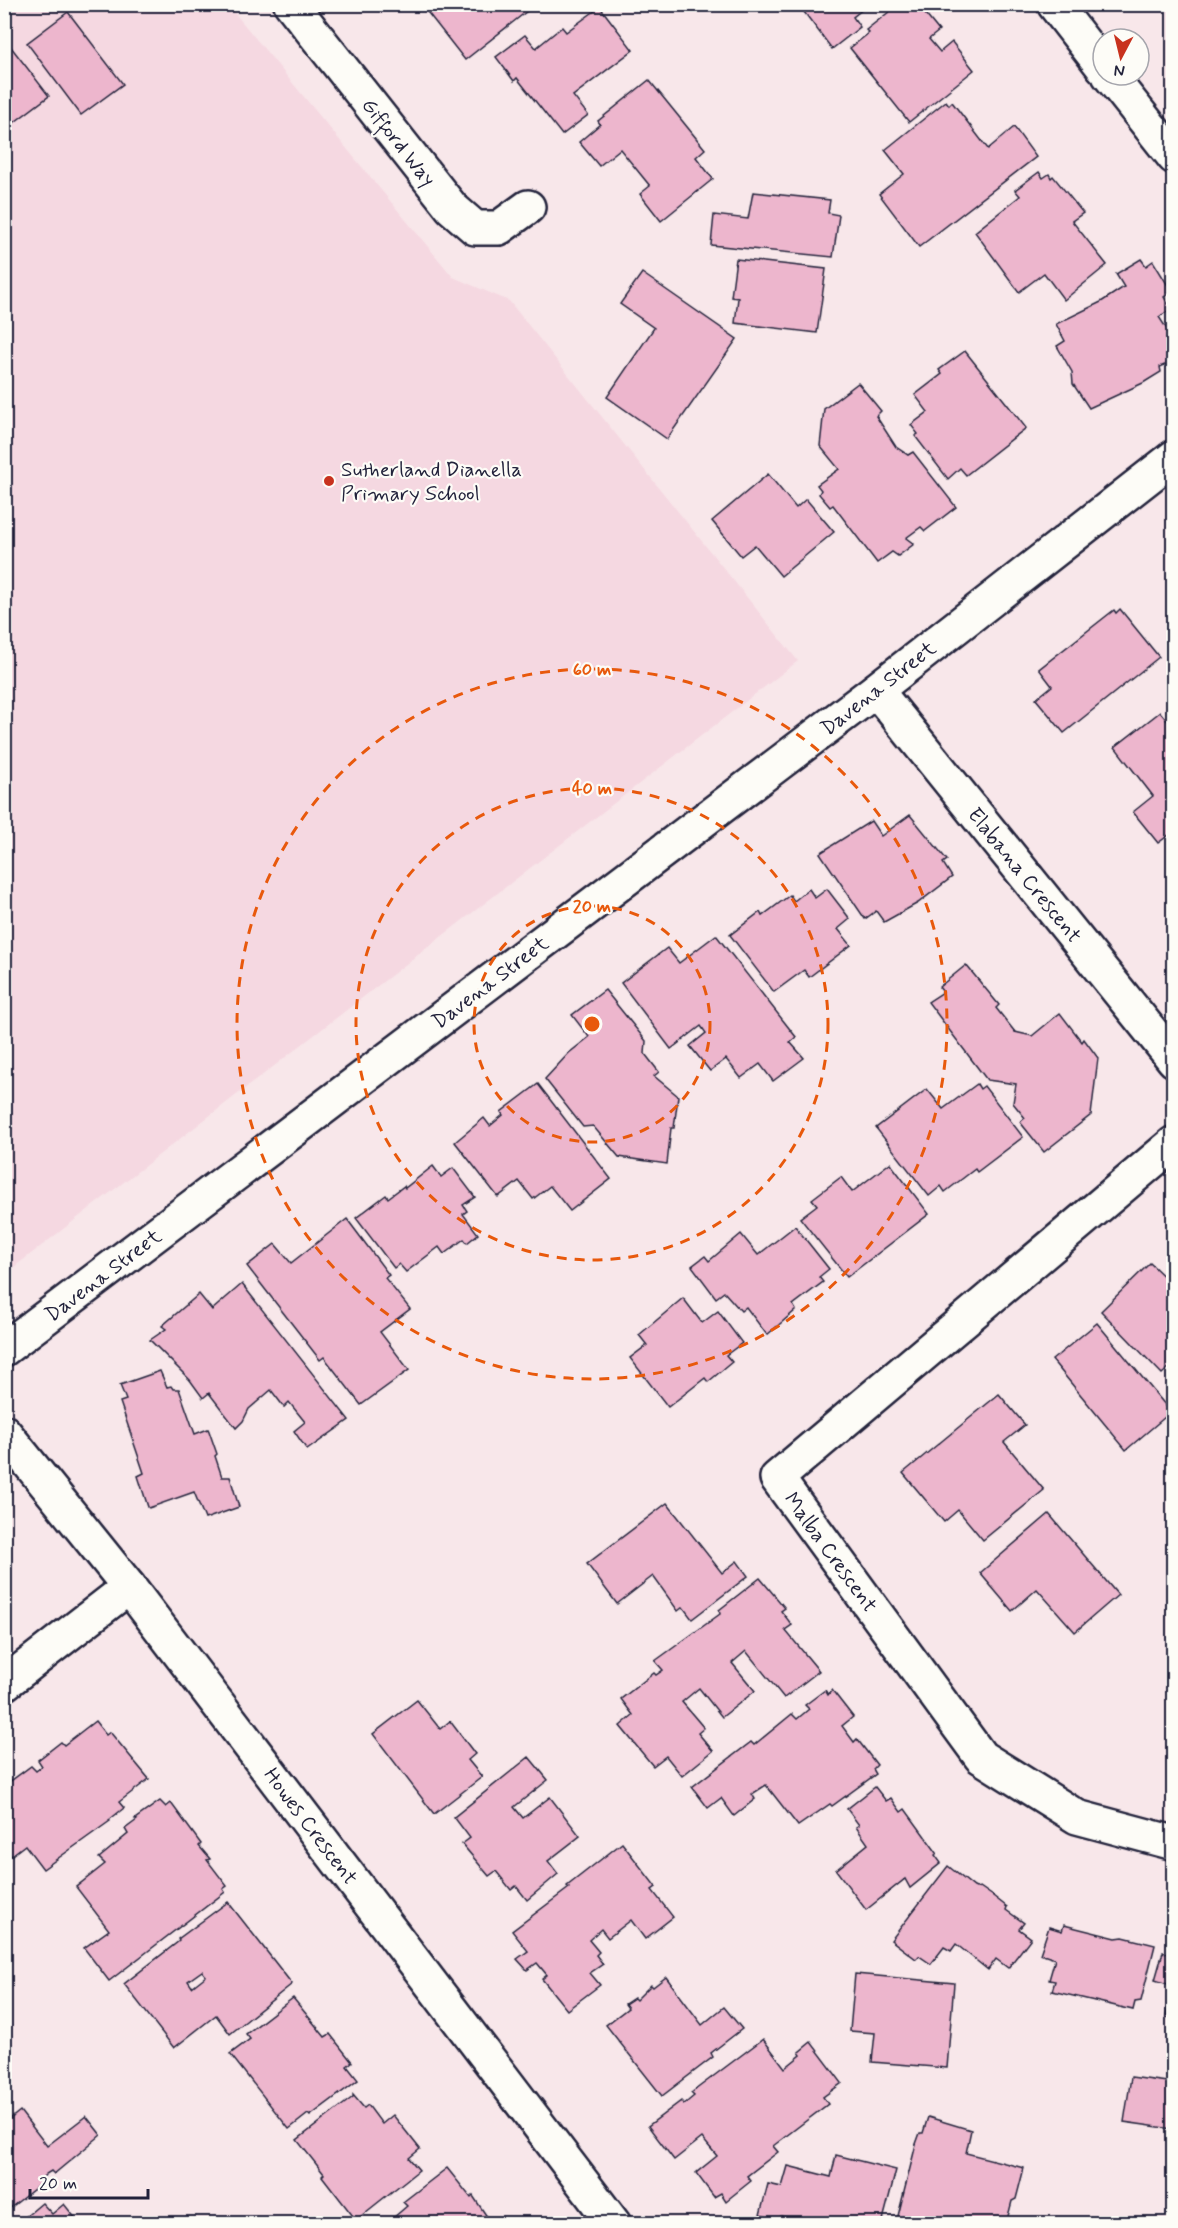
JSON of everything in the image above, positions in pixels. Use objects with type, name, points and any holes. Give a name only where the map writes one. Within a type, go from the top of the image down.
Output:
[{"type":"street","name":"Gifford Way","points":[[291,4],[452,208],[475,228],[499,228],[528,207]]},
{"type":"street","points":[[1054,4],[1091,52]]},
{"type":"street","points":[[1118,87],[1173,157]]},
{"type":"street","name":"Davena Street","points":[[4,1349],[876,690],[1173,457]]},
{"type":"street","name":"Elabana Crescent","points":[[876,690],[1173,1060]]},
{"type":"street","name":"Malba Crescent","points":[[1173,1143],[777,1478],[981,1757],[1077,1817],[1173,1843]]},
{"type":"street","name":"Howes Crescent","points":[[4,1432],[129,1587],[614,2223]]},
{"type":"street","points":[[4,1684],[129,1587]]},
{"type":"shaded area","name":"Sutherland Dianella Primary School","points":[[5,5],[228,5],[453,277],[509,301],[798,661],[5,1274]]},
{"type":"building","points":[[421,4],[536,4],[465,60]]},
{"type":"building","points":[[798,4],[869,4],[853,17],[860,27],[832,49]]},
{"type":"building","points":[[899,4],[917,4],[939,31],[929,39],[940,52],[952,42],[974,70],[909,122],[850,48],[869,33],[866,30]]},
{"type":"building","points":[[600,7],[633,50],[573,96],[588,115],[562,135],[517,78],[514,81],[496,57],[525,35],[536,48],[562,27],[566,32]]},
{"type":"building","points":[[68,12],[123,84],[81,115],[27,43]]},
{"type":"building","points":[[4,38],[49,96],[4,130]]},
{"type":"building","points":[[649,80],[705,149],[696,157],[713,179],[661,221],[640,194],[650,186],[620,149],[599,166],[579,142],[600,124],[598,121]]},
{"type":"building","points":[[946,101],[949,105],[952,102],[988,149],[1014,127],[1036,157],[919,247],[879,194],[904,174],[885,150]]},
{"type":"building","points":[[1039,172],[1043,178],[1049,174],[1051,178],[1053,176],[1083,213],[1072,221],[1107,265],[1064,300],[1044,273],[1019,292],[975,232],[1020,196],[1015,190]]},
{"type":"building","points":[[753,192],[830,200],[828,213],[839,215],[833,257],[711,245],[714,215],[748,219]]},
{"type":"building","points":[[736,259],[826,269],[817,333],[735,323],[738,298],[731,297]]},
{"type":"building","points":[[1141,259],[1146,266],[1153,261],[1172,292],[1164,297],[1171,309],[1159,317],[1174,340],[1174,361],[1160,367],[1161,372],[1143,383],[1089,408],[1073,384],[1072,372],[1057,346],[1065,341],[1056,324],[1101,302],[1124,287],[1116,274]]},
{"type":"building","points":[[642,273],[737,339],[667,439],[607,397],[654,328],[620,304]]},
{"type":"building","points":[[965,351],[1026,428],[966,475],[960,468],[948,479],[915,436],[918,434],[911,425],[928,412],[915,395],[942,374],[939,370]]},
{"type":"building","points":[[858,383],[881,411],[876,416],[896,447],[908,455],[913,452],[956,507],[925,531],[921,527],[906,538],[914,544],[898,556],[892,552],[877,563],[833,505],[830,507],[819,494],[821,490],[817,485],[839,469],[820,446],[824,409]]},
{"type":"building","points":[[768,474],[796,508],[806,499],[834,532],[781,576],[755,545],[741,556],[712,521]]},
{"type":"building","points":[[1120,609],[1159,657],[1064,733],[1036,699],[1052,686],[1039,669],[1114,610],[1116,613]]},
{"type":"building","points":[[1160,712],[1174,729],[1174,831],[1158,843],[1133,812],[1153,796],[1115,747]]},
{"type":"building","points":[[910,815],[947,860],[943,863],[952,877],[918,903],[884,922],[876,911],[865,919],[820,853],[871,821],[881,836]]},
{"type":"building","points":[[809,889],[815,898],[827,889],[850,919],[838,929],[851,945],[809,977],[804,970],[774,992],[730,935],[760,912],[762,916],[790,895],[794,901]]},
{"type":"building","points":[[716,935],[796,1037],[790,1042],[804,1058],[773,1081],[760,1064],[741,1078],[726,1059],[710,1071],[690,1046],[706,1033],[701,1026],[671,1049],[621,983],[667,948],[679,963]]},
{"type":"building","points":[[966,965],[999,1005],[996,1008],[1015,1032],[1032,1036],[1060,1013],[1082,1042],[1084,1039],[1098,1058],[1091,1115],[1044,1152],[1020,1122],[1025,1118],[1013,1103],[1016,1084],[987,1080],[928,1002],[943,992],[939,987]]},
{"type":"building","points":[[605,990],[646,1041],[645,1054],[659,1072],[654,1076],[678,1096],[674,1128],[671,1128],[667,1164],[619,1157],[593,1126],[583,1127],[545,1079],[569,1053],[589,1037],[572,1015]]},
{"type":"building","points":[[538,1084],[611,1179],[570,1211],[550,1186],[533,1199],[519,1181],[498,1197],[455,1142],[484,1118],[490,1126],[503,1115],[501,1112]]},
{"type":"building","points":[[977,1084],[980,1089],[984,1086],[1023,1137],[977,1172],[975,1169],[945,1192],[941,1186],[929,1196],[876,1128],[927,1089],[943,1109]]},
{"type":"building","points":[[890,1163],[929,1214],[847,1277],[800,1218],[817,1205],[812,1199],[841,1177],[852,1192]]},
{"type":"building","points":[[433,1166],[441,1177],[453,1168],[475,1197],[463,1205],[467,1211],[463,1214],[478,1234],[467,1243],[464,1239],[444,1254],[439,1247],[406,1272],[399,1264],[394,1268],[356,1218],[386,1195],[388,1198],[404,1186],[405,1188]]},
{"type":"building","points":[[347,1219],[389,1275],[385,1278],[410,1309],[380,1332],[409,1370],[361,1405],[324,1357],[320,1360],[247,1266],[275,1244],[291,1263]]},
{"type":"building","points":[[795,1226],[829,1269],[819,1277],[823,1282],[793,1305],[796,1310],[767,1335],[746,1307],[741,1311],[724,1292],[716,1298],[692,1266],[705,1256],[709,1261],[741,1234],[758,1255]]},
{"type":"building","points":[[1150,1263],[1174,1286],[1174,1363],[1162,1374],[1101,1311]]},
{"type":"building","points":[[242,1284],[349,1420],[307,1450],[294,1431],[305,1422],[289,1402],[284,1407],[271,1390],[249,1409],[243,1421],[236,1428],[209,1393],[203,1398],[190,1380],[150,1340],[166,1329],[162,1326],[199,1294],[212,1310]]},
{"type":"building","points":[[683,1298],[702,1323],[718,1311],[742,1343],[726,1355],[732,1362],[708,1382],[705,1378],[668,1407],[630,1358],[647,1345],[639,1335]]},
{"type":"building","points":[[1097,1323],[1171,1412],[1126,1450],[1052,1360]]},
{"type":"building","points":[[160,1371],[167,1387],[179,1389],[195,1434],[208,1429],[222,1477],[230,1477],[239,1507],[205,1519],[194,1492],[148,1507],[138,1476],[144,1473],[120,1402],[126,1400],[120,1385]]},
{"type":"building","points":[[999,1394],[1025,1425],[1004,1442],[1044,1490],[983,1540],[958,1510],[944,1522],[903,1473]]},
{"type":"building","points":[[667,1503],[722,1573],[737,1561],[748,1576],[692,1619],[683,1607],[678,1611],[653,1576],[617,1604],[587,1564]]},
{"type":"building","points":[[1049,1514],[1118,1595],[1075,1632],[1037,1589],[1012,1611],[980,1573]]},
{"type":"building","points":[[760,1578],[785,1608],[781,1611],[792,1625],[785,1630],[819,1671],[784,1698],[746,1651],[732,1663],[755,1691],[722,1717],[699,1688],[682,1702],[704,1728],[698,1733],[713,1751],[682,1776],[666,1756],[653,1766],[620,1726],[633,1715],[621,1699],[654,1673],[656,1675],[663,1670],[655,1661],[720,1614],[719,1610]]},
{"type":"building","points":[[825,1690],[828,1695],[832,1690],[853,1717],[842,1726],[854,1742],[857,1739],[877,1765],[873,1769],[876,1774],[832,1806],[830,1804],[798,1826],[766,1785],[752,1794],[755,1799],[734,1816],[721,1798],[708,1808],[692,1787],[751,1742],[754,1745],[792,1714],[797,1719],[809,1709],[805,1705]]},
{"type":"building","points":[[417,1700],[440,1729],[450,1721],[475,1754],[468,1760],[482,1777],[434,1814],[373,1734]]},
{"type":"building","points":[[95,1721],[106,1735],[110,1732],[149,1779],[119,1802],[124,1808],[110,1821],[43,1869],[25,1845],[4,1861],[4,1786],[31,1766],[36,1771],[42,1766],[38,1760],[61,1742],[64,1745]]},
{"type":"building","points":[[529,1757],[548,1780],[514,1807],[523,1818],[550,1797],[580,1836],[548,1861],[558,1874],[527,1900],[516,1886],[511,1890],[496,1871],[489,1876],[462,1844],[470,1838],[454,1817]]},
{"type":"building","points":[[875,1787],[886,1801],[891,1798],[901,1812],[905,1809],[937,1853],[935,1855],[941,1863],[910,1888],[905,1879],[866,1910],[836,1870],[868,1844],[856,1827],[859,1825],[847,1809]]},
{"type":"building","points":[[160,1801],[166,1807],[171,1803],[201,1844],[199,1846],[210,1859],[207,1860],[227,1886],[223,1889],[225,1892],[109,1981],[84,1948],[109,1930],[76,1887],[105,1864],[99,1858],[128,1834],[125,1829]]},
{"type":"building","points":[[622,1843],[656,1887],[652,1890],[673,1917],[645,1939],[631,1920],[608,1938],[601,1929],[589,1940],[599,1952],[596,1955],[603,1964],[590,1973],[600,1985],[567,2010],[542,1979],[547,1975],[537,1963],[527,1970],[517,1959],[528,1951],[512,1931],[569,1888],[567,1886]]},
{"type":"building","points":[[948,1866],[974,1887],[980,1887],[993,1896],[1007,1907],[1006,1910],[1024,1923],[1019,1929],[1031,1938],[1008,1968],[996,1959],[988,1970],[956,1944],[951,1951],[944,1947],[931,1964],[919,1956],[916,1959],[891,1940]]},
{"type":"building","points":[[228,1902],[292,1984],[230,2034],[216,2015],[174,2048],[124,1984],[179,1941],[178,1939]],"holes":[[[202,1971],[206,1976],[192,1987],[188,1981]]]},
{"type":"building","points":[[1064,1925],[1155,1945],[1141,2001],[1135,2002],[1133,2010],[1052,1991],[1055,1981],[1049,1980],[1055,1959],[1040,1954],[1049,1927],[1062,1931]]},
{"type":"building","points":[[1163,1952],[1174,1955],[1174,2019],[1166,2017],[1171,1985],[1155,1980]]},
{"type":"building","points":[[855,1974],[954,1983],[947,2068],[872,2062],[875,2033],[850,2031]]},
{"type":"building","points":[[666,1977],[702,2025],[724,2007],[742,2029],[711,2053],[713,2057],[662,2096],[606,2025],[628,2008],[625,2004],[634,1998],[636,2000],[651,1985],[653,1987]]},
{"type":"building","points":[[293,1998],[325,2037],[330,2034],[352,2062],[347,2066],[358,2080],[289,2129],[230,2054],[250,2039],[246,2034]]},
{"type":"building","points":[[763,2039],[785,2068],[801,2055],[799,2052],[811,2042],[842,2083],[823,2097],[828,2104],[773,2146],[778,2152],[747,2176],[751,2181],[726,2201],[721,2193],[714,2197],[696,2173],[717,2156],[702,2138],[674,2160],[648,2126],[681,2101],[684,2104],[688,2101],[694,2096],[691,2093]]},
{"type":"building","points":[[1131,2077],[1174,2083],[1172,2129],[1124,2122]]},
{"type":"building","points":[[353,2095],[364,2108],[368,2105],[382,2124],[393,2115],[420,2149],[409,2158],[419,2170],[356,2220],[297,2140]]},
{"type":"building","points":[[20,2111],[47,2146],[86,2116],[101,2135],[54,2174],[51,2171],[46,2174],[42,2178],[44,2181],[4,2213],[4,2113],[10,2119]]},
{"type":"building","points":[[928,2117],[971,2130],[966,2153],[1024,2168],[1016,2199],[1012,2201],[1006,2224],[892,2224],[894,2219],[897,2220],[916,2144],[920,2133],[923,2133]]},
{"type":"building","points":[[836,2155],[896,2170],[882,2224],[795,2224],[796,2220],[781,2216],[777,2220],[760,2215],[768,2184],[782,2187],[788,2166],[831,2177]]},
{"type":"building","points":[[447,2168],[471,2198],[473,2196],[492,2224],[386,2224],[407,2206],[403,2202]]},
{"type":"building","points":[[42,2203],[52,2214],[64,2204],[80,2224],[17,2224]]},
{"type":"place","name":"Sutherland Dianella Primary School","points":[[329,481]]}]
